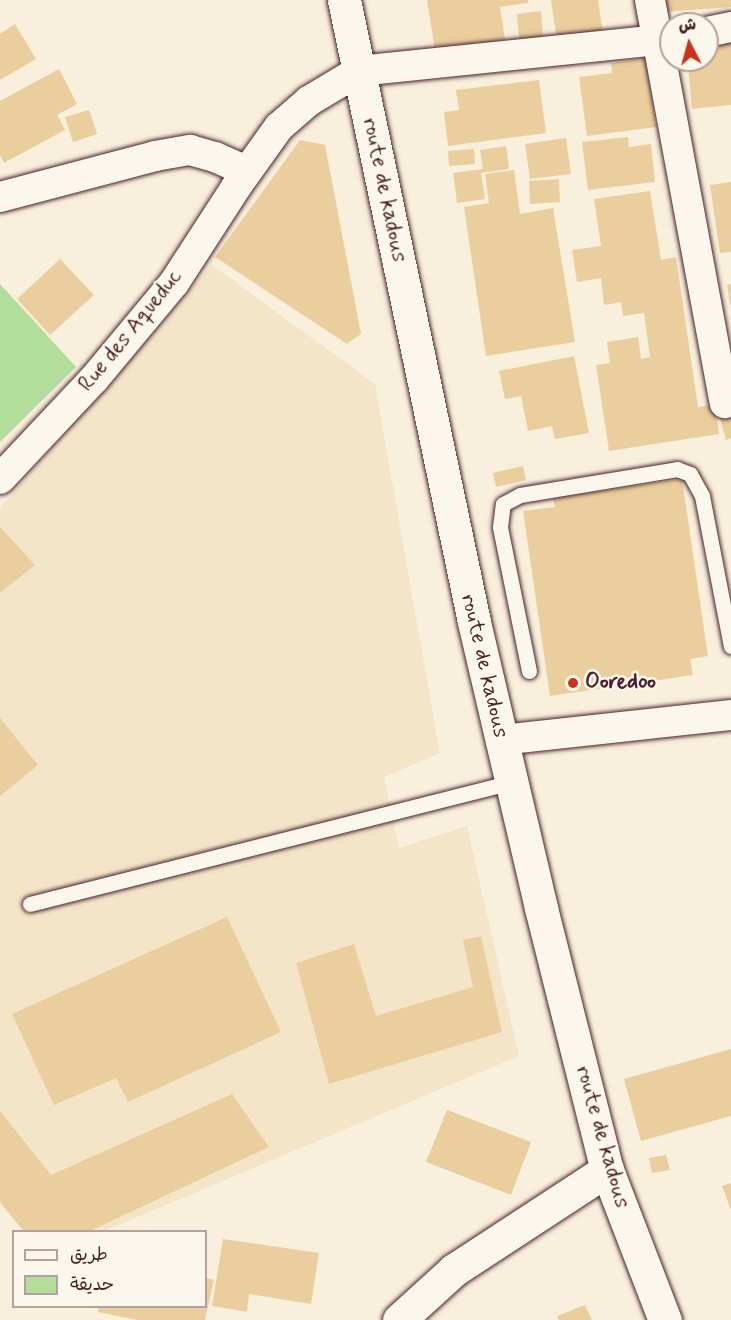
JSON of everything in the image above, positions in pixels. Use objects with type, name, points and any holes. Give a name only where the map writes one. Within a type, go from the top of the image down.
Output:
[{"type":"main road","name":"route de kadous","points":[[344,0],[474,622],[511,782],[607,1170],[665,1320]]},
{"type":"main road","points":[[399,1320],[454,1270],[607,1170]]},
{"type":"street","points":[[650,0],[659,26]]},
{"type":"street","points":[[359,70],[659,40]]},
{"type":"street","name":"Rue des Aqueduc","points":[[0,479],[94,379],[174,283],[247,171],[286,120],[309,101],[359,70]]},
{"type":"street","points":[[669,72],[725,403]]},
{"type":"street","points":[[0,197],[155,156],[190,150],[215,157],[247,171]]},
{"type":"street","points":[[501,740],[731,715]]},
{"type":"lane","points":[[529,671],[500,527],[503,504],[520,495],[676,470],[690,474],[702,496],[731,646]]},
{"type":"lane","points":[[30,903],[511,782]]},
{"type":"shaded area","points":[[212,265],[375,384],[440,753],[384,777],[399,848],[467,826],[519,1056],[106,1230],[23,1230],[0,1202],[0,508]]},
{"type":"green space","points":[[0,284],[76,367],[0,442]]},
{"type":"building","points":[[427,0],[528,0],[528,3],[500,7],[506,45],[436,57]]},
{"type":"building","points":[[551,0],[598,0],[603,34],[557,41]]},
{"type":"building","points":[[663,0],[731,0],[731,7],[664,12]]},
{"type":"building","points":[[541,11],[544,49],[520,51],[517,14]]},
{"type":"building","points":[[15,24],[36,59],[0,80],[0,34]]},
{"type":"building","points":[[731,32],[731,105],[692,109],[689,72],[719,72],[719,34]]},
{"type":"building","points":[[646,58],[656,127],[587,136],[579,77],[612,73],[611,63]]},
{"type":"building","points":[[59,69],[77,104],[57,115],[65,130],[4,163],[0,155],[0,101]]},
{"type":"building","points":[[539,80],[546,133],[448,146],[444,112],[459,110],[456,90]]},
{"type":"building","points":[[89,110],[97,134],[73,142],[65,117]]},
{"type":"building","points":[[628,137],[629,147],[651,144],[655,182],[588,190],[582,142]]},
{"type":"building","points":[[566,138],[571,174],[530,179],[525,144]]},
{"type":"building","points":[[300,140],[325,145],[361,334],[347,344],[215,257]]},
{"type":"building","points":[[506,146],[509,169],[481,173],[485,199],[457,203],[453,173],[483,169],[480,150]]},
{"type":"building","points":[[474,149],[475,164],[449,166],[448,151]]},
{"type":"building","points":[[514,170],[520,214],[553,208],[575,342],[486,356],[464,207],[489,203],[485,174]]},
{"type":"building","points":[[559,179],[560,202],[530,204],[529,181]]},
{"type":"building","points":[[731,182],[731,252],[720,253],[710,185]]},
{"type":"building","points":[[650,191],[661,260],[676,257],[698,407],[715,405],[719,434],[609,451],[596,365],[610,363],[607,342],[638,337],[641,359],[650,357],[644,313],[623,316],[621,302],[604,305],[601,278],[577,282],[572,250],[601,246],[594,199]]},
{"type":"building","points":[[60,259],[94,295],[50,335],[17,299]]},
{"type":"building","points":[[731,284],[731,305],[730,305],[727,285]]},
{"type":"building","points":[[574,356],[589,433],[555,439],[552,426],[528,431],[521,396],[505,399],[499,371]]},
{"type":"building","points":[[731,414],[731,438],[726,440],[720,418]]},
{"type":"building","points":[[523,466],[526,480],[496,487],[493,473]]},
{"type":"building","points":[[682,479],[708,656],[690,659],[693,675],[550,696],[523,511],[555,507],[553,498]]},
{"type":"building","points":[[0,527],[35,565],[0,593]]},
{"type":"building","points":[[0,718],[38,765],[0,796]]},
{"type":"building","points":[[227,917],[281,1032],[128,1102],[116,1078],[54,1105],[12,1014]]},
{"type":"building","points":[[481,936],[502,1032],[329,1084],[296,963],[354,944],[376,1016],[473,987],[463,940]]},
{"type":"building","points":[[731,1049],[731,1116],[641,1141],[624,1079]]},
{"type":"building","points":[[232,1094],[269,1147],[92,1230],[22,1230],[0,1202],[0,1111],[51,1175]]},
{"type":"building","points":[[447,1110],[531,1142],[511,1195],[426,1162]]},
{"type":"building","points":[[666,1155],[670,1170],[652,1173],[649,1158]]},
{"type":"building","points":[[731,1183],[731,1210],[722,1186]]},
{"type":"building","points":[[223,1239],[319,1253],[311,1304],[249,1294],[247,1312],[212,1306]]},
{"type":"building","points":[[207,1278],[214,1280],[205,1320],[137,1320],[98,1312],[99,1308],[207,1308]]},
{"type":"building","points":[[585,1305],[592,1320],[559,1320],[557,1316]]},
{"type":"place","name":"Ooredoo","points":[[573,683]]}]
